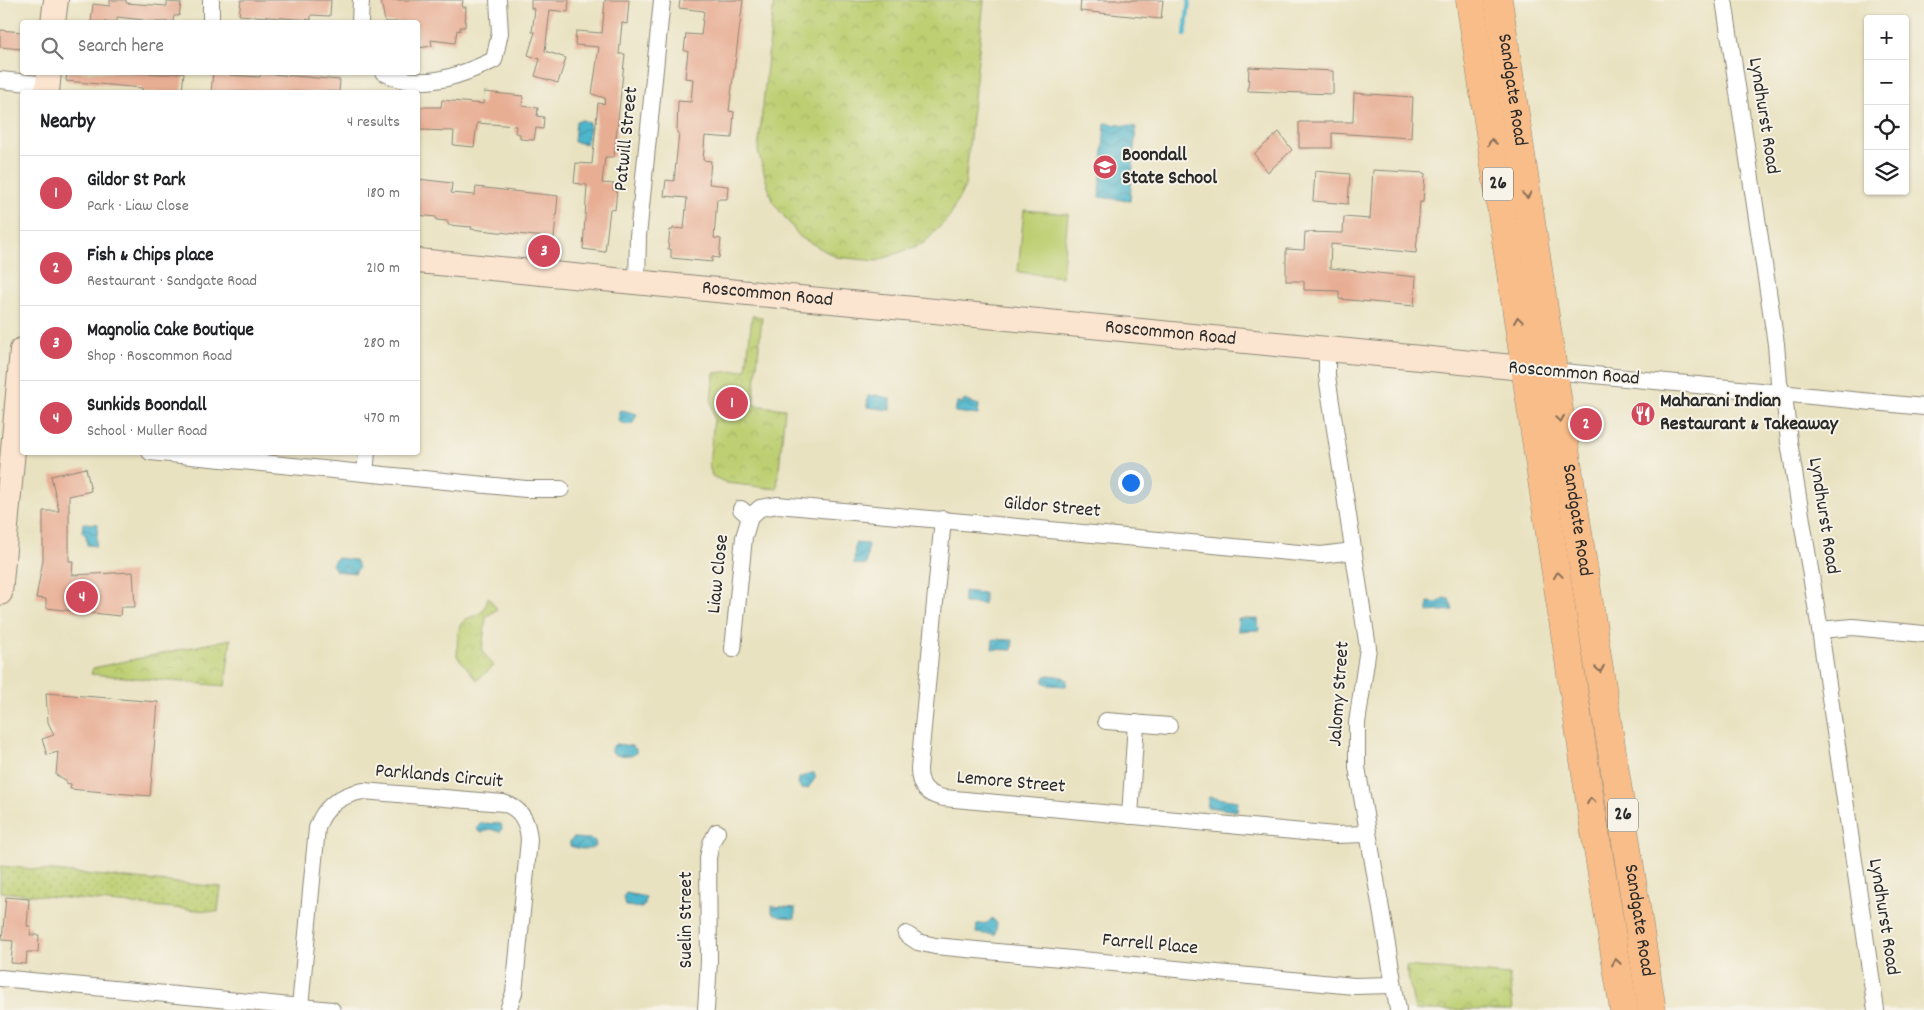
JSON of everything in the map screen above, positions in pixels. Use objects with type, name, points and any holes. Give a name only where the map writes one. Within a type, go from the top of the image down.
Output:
[{"type":"highway","name":"Sandgate Road","points":[[1470,0],[1591,807],[1624,1010]]},
{"type":"highway","name":"Sandgate Road","points":[[1498,0],[1553,371],[1652,1010]]},
{"type":"street","points":[[54,20],[56,0]]},
{"type":"street","points":[[211,0],[211,20]]},
{"type":"street","points":[[360,20],[361,0]]},
{"type":"street","points":[[388,75],[397,80],[427,82],[465,74],[494,60],[500,33],[498,0]]},
{"type":"street","name":"Patwill Street","points":[[637,283],[638,236],[662,0]]},
{"type":"street","name":"Lyndhurst Road","points":[[1724,0],[1876,1010]]},
{"type":"street","points":[[0,80],[48,83]]},
{"type":"street","name":"Roscommon Road","points":[[420,261],[1924,407]]},
{"type":"street","name":"Jalomy Street","points":[[1327,350],[1327,376],[1368,648],[1356,740],[1357,766],[1398,1010]]},
{"type":"street","points":[[0,593],[18,440],[20,395]]},
{"type":"street","points":[[181,455],[533,489],[561,489]]},
{"type":"street","points":[[366,473],[368,455]]},
{"type":"street","name":"Gildor Street","points":[[745,513],[773,505],[943,519],[1321,555],[1353,552]]},
{"type":"street","name":"Liaw Close","points":[[734,649],[745,513]]},
{"type":"street","name":"Lemore Street","points":[[943,519],[919,769],[922,785],[933,795],[944,798],[1335,835],[1367,834]]},
{"type":"street","points":[[1820,630],[1853,627],[1924,634]]},
{"type":"street","points":[[1106,721],[1169,726]]},
{"type":"street","points":[[1130,816],[1136,723]]},
{"type":"street","name":"Parklands Circuit","points":[[300,1007],[317,828],[320,818],[334,802],[354,793],[369,792],[503,803],[512,805],[521,814],[526,822],[529,840],[514,993],[508,1010]]},
{"type":"street","name":"Suelin Street","points":[[706,1010],[710,961],[708,858],[711,843],[717,832]]},
{"type":"street","name":"Farrell Place","points":[[906,934],[918,942],[935,946],[1354,986],[1393,985]]},
{"type":"street","points":[[0,978],[332,1010]]},
{"type":"green space","points":[[774,0],[984,0],[965,186],[950,216],[924,243],[877,261],[836,257],[800,237],[772,201],[758,151]]},
{"type":"green space","points":[[1024,210],[1068,214],[1062,277],[1018,272]]},
{"type":"green space","points":[[752,316],[762,317],[753,405],[785,409],[777,489],[727,483],[712,476],[709,465],[714,419],[711,401],[714,373],[746,370]]},
{"type":"green space","points":[[488,597],[497,609],[486,617],[482,651],[494,666],[477,680],[457,656],[459,627],[464,620],[483,610]]},
{"type":"green space","points":[[231,639],[225,686],[91,674],[93,668]]},
{"type":"green space","points":[[0,866],[221,887],[218,912],[0,892]]},
{"type":"green space","points":[[1406,966],[1509,975],[1513,1010],[1415,1010]]},
{"type":"water","points":[[583,120],[589,123],[590,128],[586,144],[574,142],[576,121]]},
{"type":"water","points":[[1105,123],[1136,127],[1130,201],[1099,197]]},
{"type":"water","points":[[877,395],[890,399],[890,410],[867,407],[868,396]]},
{"type":"water","points":[[964,400],[979,405],[978,415],[955,412],[957,402],[962,403]]},
{"type":"water","points":[[619,411],[637,414],[633,423],[627,425],[618,421]]},
{"type":"water","points":[[83,523],[98,524],[96,546],[87,545],[86,536],[82,532]]},
{"type":"water","points":[[855,543],[868,544],[866,565],[854,564]]},
{"type":"water","points":[[337,558],[355,560],[359,567],[355,573],[336,571],[332,564]]},
{"type":"water","points":[[964,591],[984,593],[984,604],[964,603]]},
{"type":"water","points":[[1443,598],[1449,599],[1453,610],[1428,612],[1428,602],[1438,603]]},
{"type":"water","points":[[1238,619],[1258,619],[1259,630],[1238,631]]},
{"type":"water","points":[[993,639],[1013,640],[1012,650],[992,649]]},
{"type":"water","points":[[1045,676],[1063,677],[1067,680],[1066,686],[1049,685],[1043,682]]},
{"type":"water","points":[[616,744],[632,746],[636,749],[636,753],[631,756],[616,755],[612,752],[612,747]]},
{"type":"water","points":[[814,773],[816,777],[808,788],[801,789],[798,783],[799,778]]},
{"type":"water","points":[[1209,797],[1238,801],[1237,811],[1207,807]]},
{"type":"water","points":[[480,823],[501,824],[502,828],[500,832],[490,829],[482,833],[478,831],[477,827]]},
{"type":"water","points":[[573,838],[590,839],[595,841],[596,846],[590,849],[583,849],[570,846],[570,841]]},
{"type":"water","points":[[626,893],[646,897],[645,904],[642,908],[625,906],[623,897]]},
{"type":"water","points":[[772,906],[795,908],[795,918],[780,917],[772,913]]},
{"type":"water","points":[[992,918],[997,923],[995,935],[976,933],[977,924],[987,923]]},
{"type":"building","points":[[110,0],[126,0],[126,3],[167,6],[167,2],[181,3],[179,16],[174,16],[173,20],[143,20],[117,17],[117,20],[91,20],[93,4],[110,6]]},
{"type":"building","points":[[241,0],[331,0],[330,16],[311,15],[311,20],[239,15]]},
{"type":"building","points":[[381,0],[463,0],[462,7],[466,7],[465,27],[460,27],[460,31],[457,30],[455,43],[431,40],[432,46],[420,48],[420,20],[385,20]]},
{"type":"building","points":[[531,0],[569,0],[568,12],[550,10],[545,51],[566,58],[558,83],[535,76],[540,59],[528,55],[535,32],[532,32],[535,9],[531,8]]},
{"type":"building","points":[[605,0],[629,0],[627,24],[622,23],[619,54],[625,54],[614,157],[605,157],[602,183],[614,184],[613,190],[617,190],[615,210],[610,209],[605,252],[583,249],[587,185],[574,183],[576,163],[592,164],[598,103],[604,104],[605,98],[592,94],[599,47],[575,45],[576,31],[602,33]]},
{"type":"building","points":[[680,0],[743,0],[729,111],[734,112],[732,138],[705,136],[703,160],[711,161],[709,184],[728,186],[727,199],[717,199],[714,238],[721,239],[719,258],[712,257],[712,262],[671,258],[671,249],[668,249],[670,230],[673,230],[673,228],[684,229],[687,198],[664,196],[666,180],[674,181],[679,133],[677,133],[678,101],[691,102],[693,79],[685,78],[688,51],[684,51],[686,34],[701,35],[704,11],[679,8]]},
{"type":"building","points":[[1081,0],[1163,0],[1161,19],[1080,11]]},
{"type":"building","points":[[0,30],[20,32],[20,49],[0,47]]},
{"type":"building","points":[[1249,67],[1333,71],[1333,94],[1248,91]]},
{"type":"building","points":[[67,75],[184,75],[182,90],[142,90],[142,88],[66,81]]},
{"type":"building","points":[[213,75],[260,77],[260,75],[284,75],[340,80],[339,90],[211,90]]},
{"type":"building","points":[[484,92],[523,96],[522,106],[538,108],[537,116],[544,117],[543,129],[536,128],[534,140],[520,139],[520,134],[515,133],[516,126],[477,123],[474,147],[453,145],[454,131],[420,130],[420,107],[441,107],[442,100],[483,104]]},
{"type":"building","points":[[1354,93],[1413,97],[1411,138],[1332,133],[1332,148],[1299,148],[1299,122],[1353,122]]},
{"type":"building","points":[[1279,132],[1292,150],[1268,172],[1254,154]]},
{"type":"building","points":[[1373,170],[1425,173],[1423,202],[1420,202],[1416,253],[1331,244],[1330,268],[1416,277],[1414,306],[1339,299],[1339,291],[1304,290],[1304,281],[1286,281],[1286,249],[1304,250],[1305,232],[1343,233],[1344,217],[1370,219]]},
{"type":"building","points":[[1315,171],[1350,174],[1348,204],[1313,201]]},
{"type":"building","points":[[420,179],[452,183],[451,193],[475,195],[476,187],[558,196],[554,238],[448,225],[448,221],[436,220],[436,217],[420,215]]},
{"type":"building","points":[[86,468],[91,491],[69,496],[69,561],[73,561],[72,575],[133,572],[135,607],[121,607],[120,616],[46,608],[46,599],[36,598],[43,560],[43,511],[59,511],[51,476]]},
{"type":"building","points":[[46,693],[158,702],[150,796],[70,789],[71,784],[66,783],[66,780],[56,775],[58,752],[47,755],[42,739],[54,735],[48,722]]},
{"type":"building","points":[[6,897],[29,899],[27,926],[31,926],[30,935],[39,935],[38,952],[27,952],[26,964],[11,963],[13,941],[2,940]]},
{"type":"waterway","points":[[1185,35],[1189,0]]},
{"type":"place","name":"Boondall State School","points":[[1105,167]]},
{"type":"place","name":"Magnolia Cake Boutique","points":[[544,251]]},
{"type":"place","name":"Gildor St Park","points":[[732,403]]},
{"type":"place","name":"Maharani Indian Restaurant & Takeaway","points":[[1643,414]]},
{"type":"place","name":"Fish & Chips place","points":[[1586,424]]},
{"type":"place","name":"Sunkids Boondall","points":[[82,597]]}]
